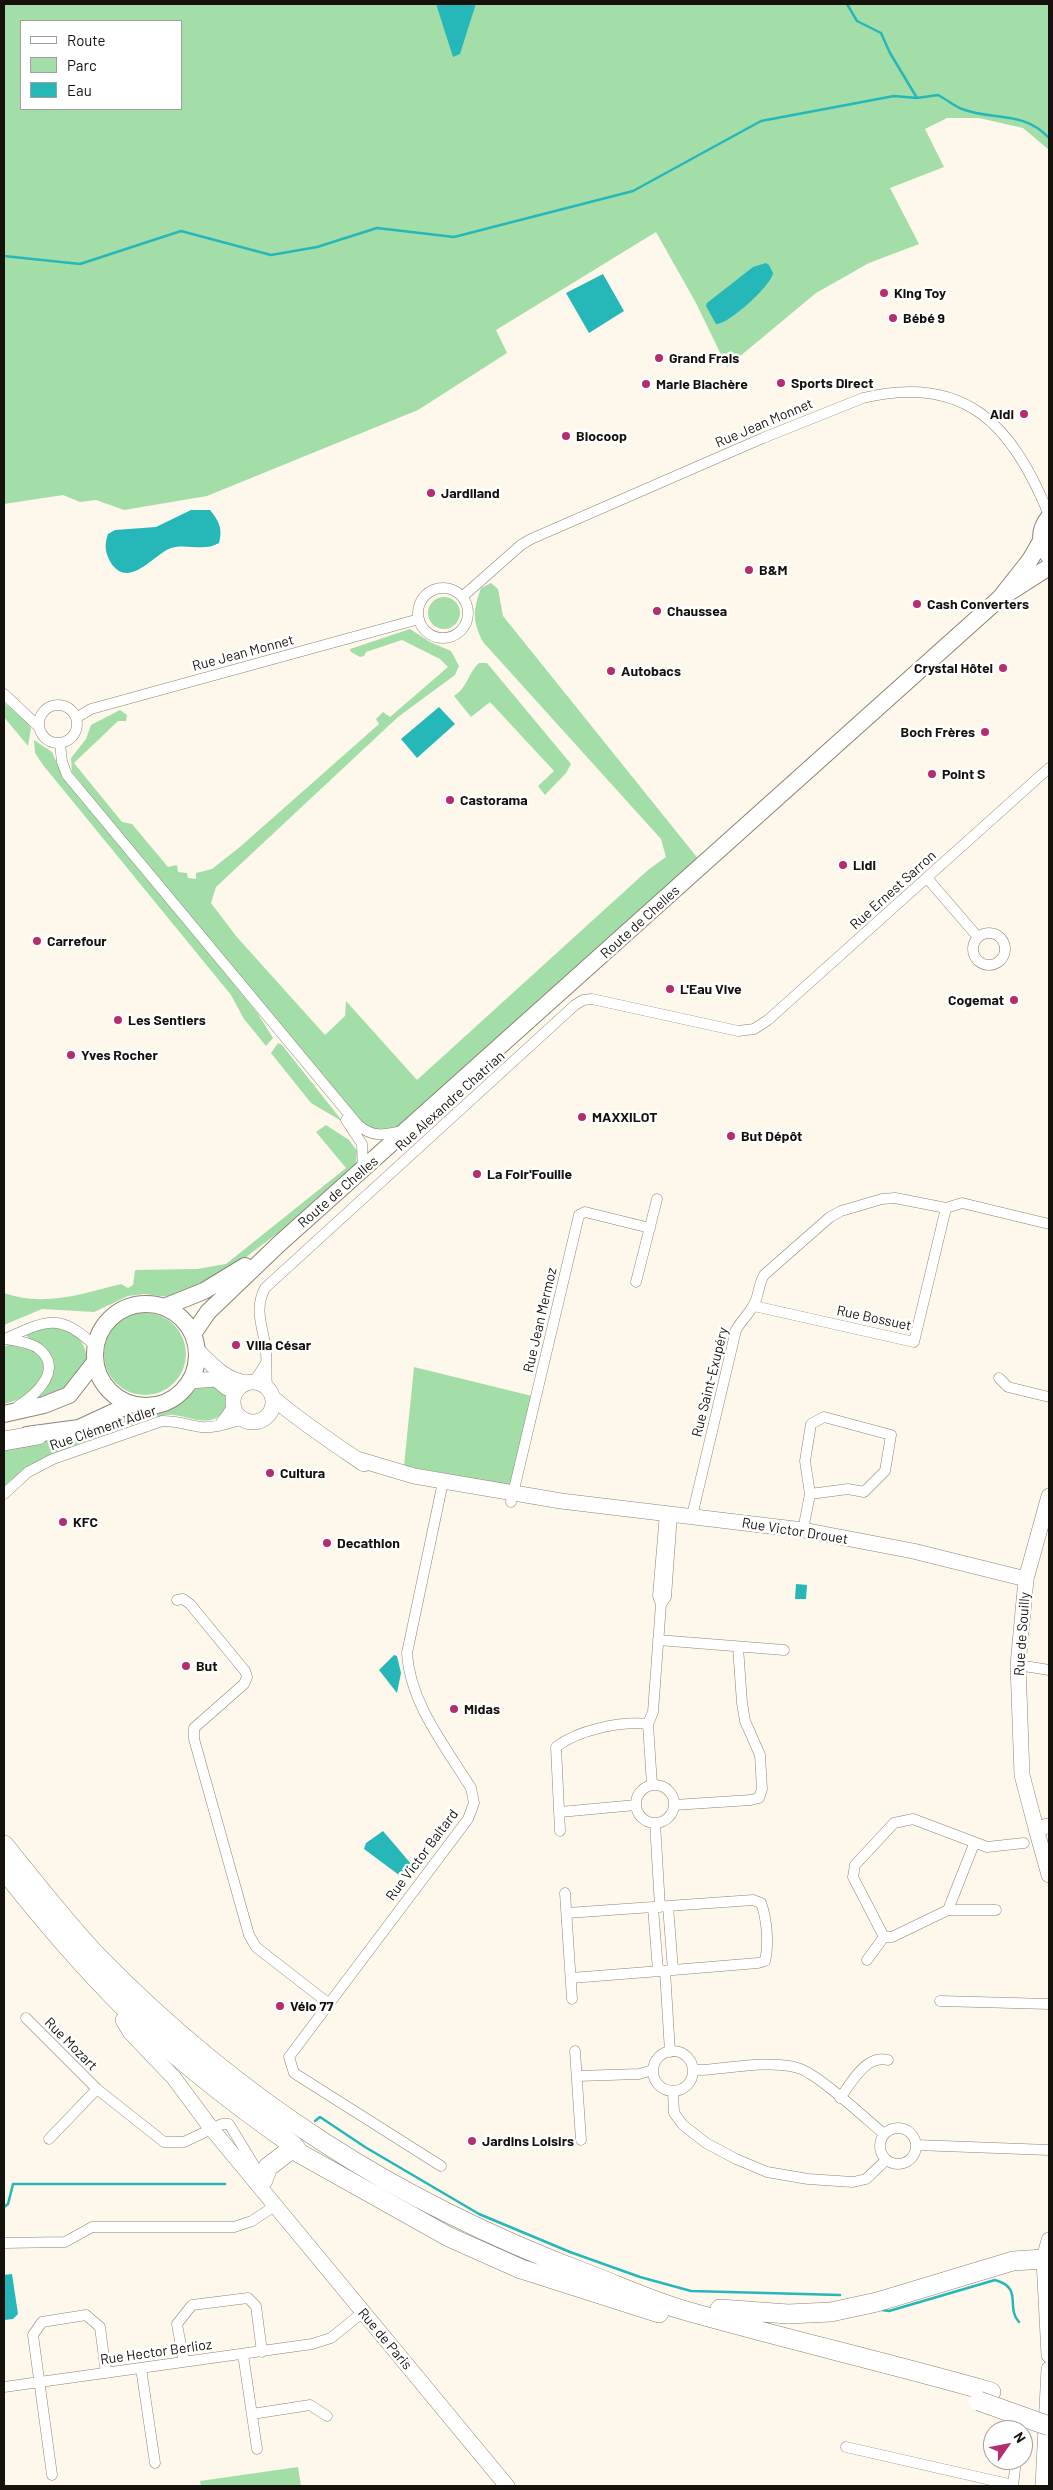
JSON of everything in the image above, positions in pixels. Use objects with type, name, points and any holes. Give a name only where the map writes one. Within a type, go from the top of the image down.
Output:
[{"type":"highway","points":[[4,1441],[38,1435]]},
{"type":"highway","points":[[4,1845],[96,1954],[175,2030],[242,2085],[334,2150],[420,2201],[519,2248],[680,2309],[985,2397],[1048,2431]]},
{"type":"highway","points":[[4,1870],[49,1926],[123,2006],[198,2074],[293,2145],[294,2152]]},
{"type":"highway","points":[[4,1885],[60,1954],[123,2020],[187,2078],[294,2152],[449,2238],[521,2268],[624,2303],[1049,2413]]},
{"type":"highway","points":[[264,2186],[268,2167],[294,2152]]},
{"type":"highway","points":[[680,2309],[699,2306],[738,2312],[788,2314],[831,2312],[877,2302],[1013,2261],[1044,2259],[1049,2267],[1049,2300]]},
{"type":"main road","points":[[1000,598],[1030,560],[1041,541],[1042,528],[1049,516]]},
{"type":"main road","points":[[1041,541],[1049,556]]},
{"type":"main road","points":[[1000,598],[1049,567]]},
{"type":"main road","name":"Route de Chelles","points":[[193,1334],[208,1312],[279,1244],[409,1130],[1000,598]]},
{"type":"main road","name":"Route de Chelles","points":[[164,1307],[204,1291],[279,1244]]},
{"type":"main road","points":[[6,1413],[44,1405],[69,1395],[95,1354],[101,1330],[119,1310],[137,1304],[164,1307],[181,1317],[193,1334],[197,1350],[196,1366],[190,1381],[176,1396],[164,1402],[144,1406],[131,1404],[110,1391],[100,1378],[95,1354]]},
{"type":"main road","points":[[4,1436],[38,1435],[79,1428],[131,1404]]},
{"type":"street","name":"Rue Jean Monnet","points":[[462,597],[521,545],[571,520],[763,438],[863,398],[900,390],[931,393],[952,398],[971,406],[989,418],[1001,429],[1023,460],[1049,516]]},
{"type":"street","points":[[443,588],[450,589],[462,597],[466,602],[468,615],[464,627],[456,635],[442,638],[435,637],[428,632],[419,619],[420,604],[430,592],[443,588]]},
{"type":"street","name":"Rue Jean Monnet","points":[[76,718],[91,709],[419,619]]},
{"type":"street","points":[[4,694],[20,710],[38,726],[43,737],[54,743],[60,743],[74,734],[76,729],[76,718],[73,712],[63,705],[56,704],[45,709],[20,710]]},
{"type":"street","points":[[38,726],[38,720],[45,709]]},
{"type":"street","points":[[60,743],[62,762],[67,775],[240,986],[366,1132],[382,1136],[409,1130]]},
{"type":"street","name":"Rue Ernest Sarron","points":[[754,1029],[768,1020],[1049,768]]},
{"type":"street","points":[[927,878],[977,936]]},
{"type":"street","points":[[240,986],[280,1039],[354,1130],[362,1144],[363,1171]]},
{"type":"street","name":"Rue Alexandre Chatrian","points":[[260,1388],[266,1363],[266,1351],[258,1314],[260,1298],[265,1288],[575,1005],[583,1000],[592,999],[738,1031],[754,1029]]},
{"type":"street","name":"Rue Saint-Exupéry","points":[[692,1516],[736,1330],[742,1318],[754,1306],[759,1282],[764,1275],[830,1217],[841,1211],[882,1199],[895,1198],[946,1208],[962,1203],[1049,1224]]},
{"type":"street","points":[[636,1282],[657,1199]]},
{"type":"street","name":"Rue Bossuet","points":[[754,1306],[914,1342],[946,1208]]},
{"type":"street","name":"Rue Jean Mermoz","points":[[512,1497],[579,1215],[585,1212],[650,1228]]},
{"type":"street","points":[[5,1339],[38,1324],[52,1322],[80,1332],[95,1354]]},
{"type":"street","points":[[5,1339],[38,1348],[47,1360],[48,1367],[44,1385],[39,1391],[6,1413]]},
{"type":"street","points":[[197,1350],[219,1372],[231,1380],[260,1388]]},
{"type":"street","points":[[999,1378],[1008,1387],[1049,1397]]},
{"type":"street","points":[[190,1381],[216,1379],[225,1386],[234,1401],[237,1413],[244,1419]]},
{"type":"street","points":[[220,1424],[234,1401],[237,1391],[260,1388]]},
{"type":"street","points":[[260,1388],[269,1414]]},
{"type":"street","name":"Rue Victor Drouet","points":[[260,1388],[295,1417],[357,1460],[442,1486],[512,1497],[562,1501],[803,1530],[913,1551],[1026,1580]]},
{"type":"street","name":"Rue Victor Drouet","points":[[244,1419],[257,1421],[269,1414],[295,1417]]},
{"type":"street","points":[[803,1530],[810,1494],[805,1461],[811,1424],[824,1417],[891,1435],[885,1471],[864,1492],[848,1489],[810,1494]]},
{"type":"street","name":"Rue Clément Adler","points":[[4,1494],[28,1472],[53,1459],[162,1421],[180,1420],[200,1427],[212,1427],[244,1419]]},
{"type":"street","name":"Rue Victor Baltard","points":[[441,2166],[294,2074],[289,2057],[328,2002],[468,1819],[474,1803],[471,1788],[418,1701],[408,1674],[407,1653],[442,1486]]},
{"type":"street","name":"Rue de Souilly","points":[[1049,1496],[1026,1580],[1018,1665],[1022,1775],[1049,1875]]},
{"type":"street","points":[[652,1785],[648,1724],[653,1712],[662,1604],[658,1596],[668,1514]]},
{"type":"street","points":[[177,1600],[183,1599],[190,1604],[245,1671],[247,1677],[244,1684],[194,1728],[194,1739],[249,1935],[256,1947],[328,2002]]},
{"type":"street","points":[[658,1640],[784,1650]]},
{"type":"street","points":[[674,1805],[759,1798],[762,1789],[760,1755],[745,1721],[738,1647]]},
{"type":"street","points":[[1018,1665],[1049,1670]]},
{"type":"street","points":[[560,1831],[556,1747],[568,1738],[627,1722],[648,1724]]},
{"type":"street","points":[[652,1785],[668,1790],[672,1794],[674,1805],[666,1820],[656,1823],[640,1816],[636,1805],[638,1794],[652,1785]]},
{"type":"street","points":[[560,1812],[636,1805]]},
{"type":"street","points":[[884,1937],[853,1877],[854,1865],[894,1823],[913,1819],[974,1844],[987,1847],[1037,1835]]},
{"type":"street","points":[[656,1823],[670,2052]]},
{"type":"street","points":[[948,1910],[974,1844]]},
{"type":"street","points":[[565,1893],[572,1999]]},
{"type":"street","points":[[567,1913],[753,1900],[761,1903],[764,1911],[767,1953],[765,1960],[758,1963],[571,1978]]},
{"type":"street","points":[[660,1907],[665,1971]]},
{"type":"street","points":[[884,1937],[892,1937],[948,1910],[996,1910]]},
{"type":"street","points":[[867,1960],[884,1937]]},
{"type":"street","points":[[940,2001],[1049,2004]]},
{"type":"street","name":"Rue Mozart","points":[[26,2018],[97,2089],[164,2142],[184,2142],[211,2128]]},
{"type":"street","name":"Rue de Paris","points":[[123,2020],[130,2032],[174,2078],[211,2128],[264,2186],[276,2205],[507,2486]]},
{"type":"street","points":[[575,2051],[581,2140]]},
{"type":"street","points":[[670,2052],[676,2052],[687,2057],[693,2069],[690,2082],[680,2090],[673,2091],[661,2087],[654,2076],[658,2058],[670,2052]]},
{"type":"street","points":[[840,2098],[870,2061],[880,2058],[888,2060]]},
{"type":"street","points":[[693,2069],[784,2065],[801,2068],[884,2134]]},
{"type":"street","points":[[578,2076],[640,2074],[654,2070]]},
{"type":"street","name":"Rue Mozart","points":[[49,2138],[97,2089]]},
{"type":"street","points":[[673,2091],[674,2113],[683,2125],[706,2143],[767,2172],[808,2179],[853,2182],[866,2179],[886,2160]]},
{"type":"street","points":[[894,2128],[906,2130],[915,2139],[916,2145],[908,2161],[897,2164],[886,2160],[882,2155],[879,2144],[884,2134],[894,2128]]},
{"type":"street","points":[[916,2145],[1049,2150]]},
{"type":"street","points":[[4,2243],[65,2242],[92,2228],[234,2227],[252,2221],[276,2205]]},
{"type":"street","points":[[1049,2240],[1044,2259],[1049,2355]]},
{"type":"street","points":[[184,2362],[177,2324],[192,2305],[248,2298],[256,2306],[262,2352]]},
{"type":"street","name":"Rue Hector Berlioz","points":[[4,2387],[312,2344],[331,2338],[363,2312]]},
{"type":"street","points":[[52,2474],[34,2335],[42,2322],[86,2315],[100,2327],[106,2373]]},
{"type":"street","points":[[244,2354],[257,2449]]},
{"type":"street","points":[[141,2368],[155,2463]]},
{"type":"street","points":[[1043,2486],[1048,2431],[1049,2369]]},
{"type":"street","points":[[252,2414],[310,2405],[327,2416]]},
{"type":"street","points":[[846,2447],[1013,2486],[1015,2470]]},
{"type":"green space","points":[[4,4],[436,4],[454,56],[460,53],[476,4],[1049,4],[1049,150],[1023,128],[979,118],[947,118],[925,129],[944,167],[890,188],[919,244],[869,263],[816,293],[727,367],[696,303],[656,232],[496,330],[507,353],[418,410],[207,496],[124,510],[96,500],[80,502],[63,495],[4,504]]},
{"type":"green space","points":[[491,583],[498,589],[503,616],[700,861],[398,1127],[389,1133],[364,1128],[72,772],[71,758],[86,739],[91,725],[120,710],[127,715],[126,721],[118,721],[74,763],[122,822],[132,824],[168,867],[177,865],[178,872],[187,873],[188,878],[196,879],[196,873],[212,869],[241,846],[379,724],[376,719],[383,712],[390,717],[448,667],[440,659],[402,640],[366,652],[364,656],[360,657],[351,652],[350,649],[410,629],[430,642],[451,651],[459,666],[455,675],[398,717],[216,887],[211,903],[236,936],[325,1035],[345,1016],[346,1001],[417,1080],[648,870],[666,857],[661,839],[483,642],[475,621],[475,609],[481,588]]},
{"type":"green space","points":[[444,597],[450,598],[455,602],[459,607],[459,619],[455,624],[450,628],[444,629],[438,628],[433,624],[429,619],[428,613],[429,607],[433,602],[438,598]]},
{"type":"green space","points":[[479,663],[487,663],[571,764],[566,773],[545,795],[538,786],[554,771],[490,702],[471,717],[454,696],[459,692]]},
{"type":"green space","points":[[4,703],[27,721],[31,728],[28,746],[4,717]]},
{"type":"green space","points":[[34,740],[52,752],[59,768],[258,1014],[273,1038],[266,1046],[244,1019],[231,995],[43,765],[35,753]]},
{"type":"green space","points":[[278,1043],[282,1045],[343,1122],[311,1103],[271,1053]]},
{"type":"green space","points":[[326,1125],[349,1140],[357,1151],[356,1164],[279,1232],[237,1264],[206,1283],[168,1297],[144,1294],[128,1296],[94,1312],[42,1309],[4,1325],[4,1293],[33,1299],[62,1298],[121,1284],[128,1288],[133,1285],[135,1270],[197,1269],[226,1264],[346,1168],[316,1132]]},
{"type":"green space","points":[[145,1313],[161,1316],[174,1325],[183,1338],[186,1354],[183,1370],[174,1383],[161,1392],[145,1395],[129,1392],[116,1383],[107,1370],[104,1354],[107,1338],[116,1325],[129,1316]]},
{"type":"green space","points":[[42,1327],[58,1328],[73,1334],[83,1345],[86,1352],[86,1361],[77,1383],[33,1401],[47,1387],[53,1369],[26,1335]]},
{"type":"green space","points":[[19,1345],[38,1352],[45,1366],[42,1381],[37,1387],[25,1396],[4,1404],[4,1347]]},
{"type":"green space","points":[[414,1367],[532,1396],[511,1485],[404,1466]]},
{"type":"green space","points":[[211,1385],[223,1390],[226,1405],[224,1411],[212,1420],[206,1421],[166,1415],[142,1421],[51,1456],[27,1469],[4,1486],[4,1445],[123,1415],[151,1415],[165,1412],[182,1403],[199,1386]]},
{"type":"green space","points":[[298,2467],[301,2486],[201,2486],[200,2481]]},
{"type":"water","points":[[436,4],[476,4],[460,54],[453,57]]},
{"type":"water","points":[[766,263],[773,273],[765,287],[739,312],[722,323],[716,324],[706,306],[707,303],[753,267]]},
{"type":"water","points":[[603,274],[624,311],[589,333],[566,293]]},
{"type":"water","points":[[191,510],[210,510],[219,525],[221,533],[219,543],[207,547],[183,546],[171,548],[133,572],[126,573],[118,570],[111,563],[106,549],[108,534],[115,530],[156,527]]},
{"type":"water","points":[[439,707],[455,724],[417,758],[401,739]]},
{"type":"water","points":[[796,1584],[807,1585],[806,1599],[795,1599]]},
{"type":"water","points":[[394,1655],[397,1656],[401,1673],[397,1693],[379,1670]]},
{"type":"water","points":[[383,1831],[412,1865],[411,1870],[403,1878],[364,1849],[366,1843]]},
{"type":"water","points":[[12,2274],[18,2314],[13,2319],[4,2320],[4,2275]]},
{"type":"waterway","points":[[847,4],[857,21],[881,33],[890,53],[917,98]]},
{"type":"waterway","points":[[4,256],[80,264],[181,231],[271,255],[317,247],[377,228],[454,237],[633,191],[761,121],[894,96],[917,98],[938,95],[956,106],[974,113],[1007,117],[1029,123],[1049,138]]},
{"type":"waterway","points":[[315,2121],[320,2117],[365,2147],[479,2214],[570,2252],[640,2277],[691,2291],[840,2295]]},
{"type":"waterway","points":[[4,2207],[8,2204],[13,2184],[225,2184]]},
{"type":"waterway","points":[[882,2310],[889,2311],[995,2280],[1004,2283],[1012,2293],[1013,2310],[1019,2322]]},
{"type":"place","name":"King Toy","points":[[884,293]]},
{"type":"place","name":"Bébé 9","points":[[893,318]]},
{"type":"place","name":"Grand Frais","points":[[659,358]]},
{"type":"place","name":"Sports Direct","points":[[781,383]]},
{"type":"place","name":"Marie Blachère","points":[[646,384]]},
{"type":"place","name":"Aldi","points":[[1024,414]]},
{"type":"place","name":"Biocoop","points":[[566,436]]},
{"type":"place","name":"Jardiland","points":[[431,493]]},
{"type":"place","name":"B&M","points":[[749,570]]},
{"type":"place","name":"Cash Converters","points":[[917,604]]},
{"type":"place","name":"Chaussea","points":[[657,611]]},
{"type":"place","name":"Crystal Hôtel","points":[[1003,668]]},
{"type":"place","name":"Autobacs","points":[[611,671]]},
{"type":"place","name":"Boch Frères","points":[[985,732]]},
{"type":"place","name":"Point S","points":[[932,774]]},
{"type":"place","name":"Castorama","points":[[450,800]]},
{"type":"place","name":"Lidl","points":[[843,865]]},
{"type":"place","name":"Carrefour","points":[[37,941]]},
{"type":"place","name":"L'Eau Vive","points":[[670,989]]},
{"type":"place","name":"Cogemat","points":[[1014,1000]]},
{"type":"place","name":"Les Sentiers","points":[[118,1020]]},
{"type":"place","name":"Yves Rocher","points":[[71,1055]]},
{"type":"place","name":"MAXXILOT","points":[[582,1117]]},
{"type":"place","name":"But Dépôt","points":[[731,1136]]},
{"type":"place","name":"La Foir'Fouille","points":[[477,1174]]},
{"type":"place","name":"Villa César","points":[[236,1345]]},
{"type":"place","name":"Cultura","points":[[270,1473]]},
{"type":"place","name":"KFC","points":[[63,1522]]},
{"type":"place","name":"Decathlon","points":[[327,1543]]},
{"type":"place","name":"But","points":[[186,1666]]},
{"type":"place","name":"Midas","points":[[454,1709]]},
{"type":"place","name":"Vélo 77","points":[[280,2006]]},
{"type":"place","name":"Jardins Loisirs","points":[[472,2141]]}]
